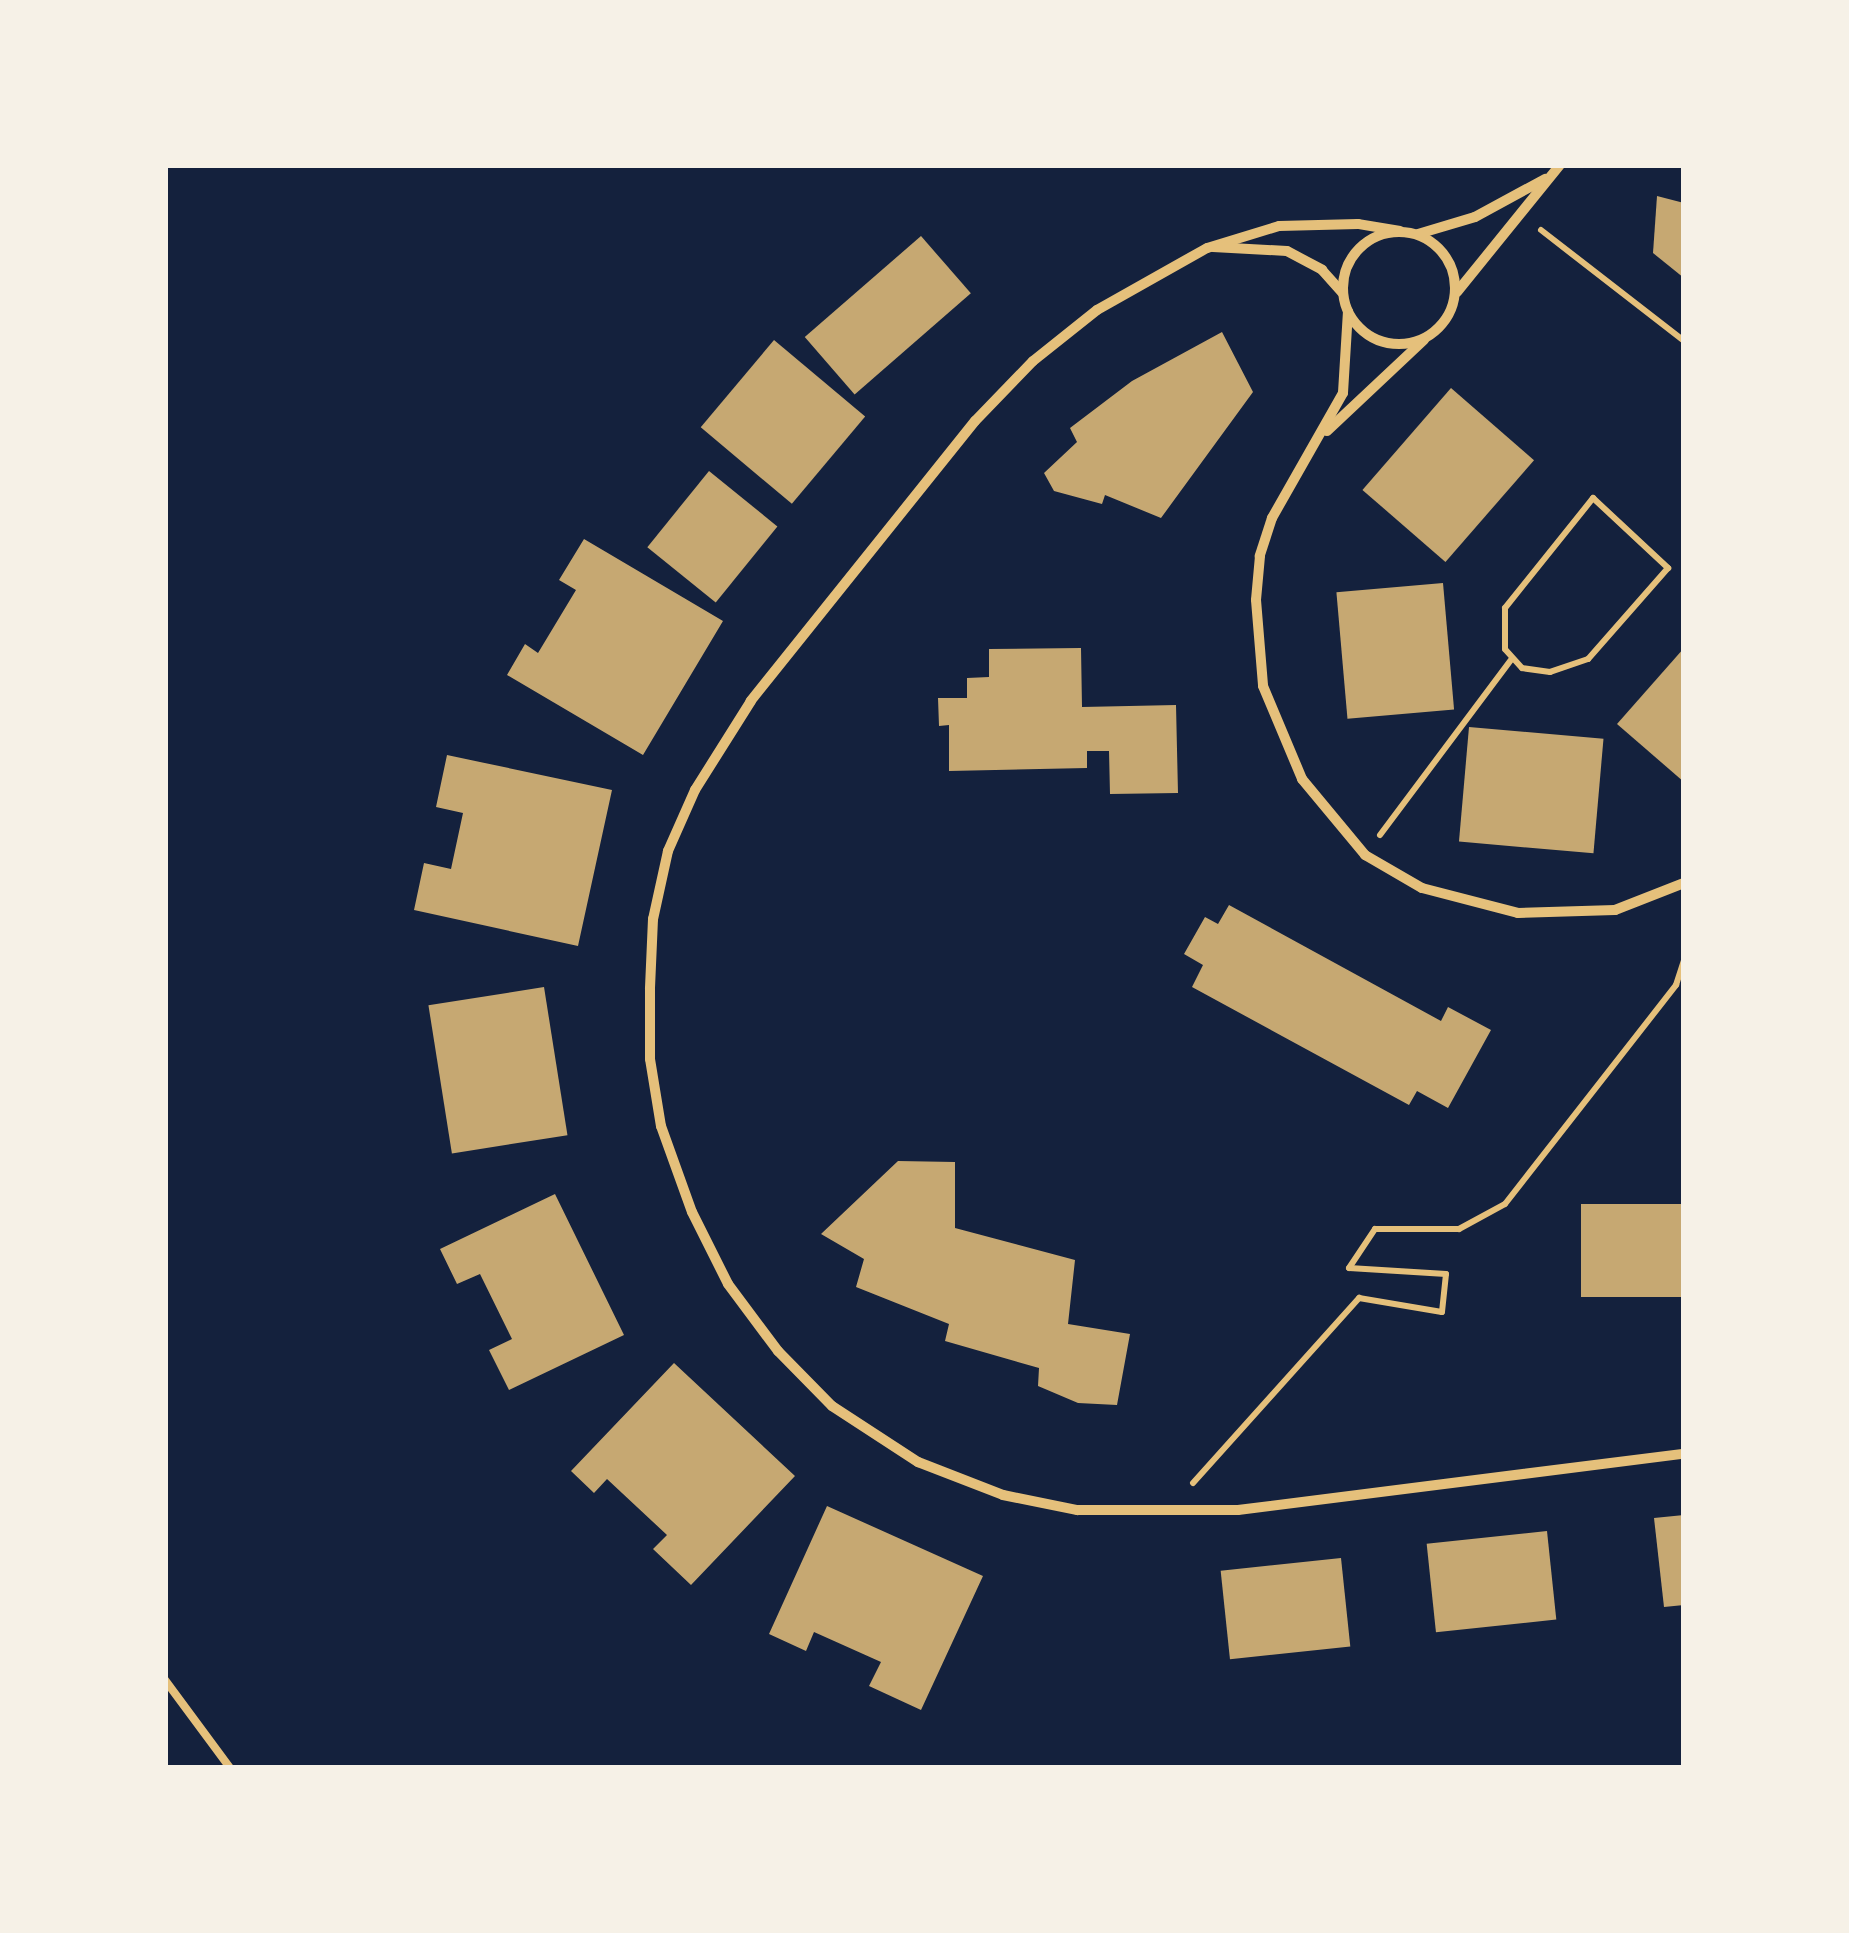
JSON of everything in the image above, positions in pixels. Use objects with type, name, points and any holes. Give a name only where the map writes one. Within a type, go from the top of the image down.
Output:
[{"type":"street","points":[[1322,436],[1441,326],[1456,293],[1560,165]]},
{"type":"street","points":[[1550,176],[1475,217],[1418,234],[1358,224],[1279,226],[1207,248],[1097,310],[1033,361],[975,421],[728,734],[668,851],[653,919],[650,1058],[661,1126],[692,1212],[728,1284],[778,1351],[832,1406],[918,1462],[1003,1495],[1077,1510],[1165,1514],[1684,1454]]},
{"type":"street","points":[[1400,232],[1365,244],[1344,274],[1348,372],[1322,436],[1272,518],[1260,556],[1257,643],[1279,736],[1332,822],[1365,855],[1422,888],[1518,913],[1616,910],[1684,883]]},
{"type":"street","points":[[1418,234],[1447,257],[1456,293]]},
{"type":"street","points":[[1207,248],[1287,251],[1322,270],[1343,293]]},
{"type":"street","points":[[1348,311],[1373,338],[1409,343],[1426,337]]},
{"type":"lane","points":[[165,1680],[230,1768]]},
{"type":"path","points":[[1520,214],[1684,341]]},
{"type":"path","points":[[1593,498],[1668,568],[1588,659],[1550,672],[1511,660],[1501,636],[1505,608],[1593,498]]},
{"type":"path","points":[[1365,855],[1511,660]]},
{"type":"path","points":[[1165,1514],[1359,1298],[1442,1312],[1446,1274],[1349,1268],[1375,1230],[1459,1230],[1505,1204],[1676,986],[1684,961]]},
{"type":"building","points":[[1657,196],[1684,203],[1684,278],[1653,253]]},
{"type":"building","points":[[921,236],[971,293],[855,394],[805,337]]},
{"type":"building","points":[[1222,332],[1253,392],[1161,518],[1105,495],[1102,504],[1054,491],[1044,473],[1077,442],[1070,428],[1132,381]]},
{"type":"building","points":[[774,340],[865,416],[792,504],[701,427]]},
{"type":"building","points":[[1451,388],[1534,460],[1445,562],[1362,490]]},
{"type":"building","points":[[709,471],[777,526],[716,603],[647,547]]},
{"type":"building","points":[[584,539],[723,621],[643,755],[507,675],[525,644],[538,653],[576,590],[559,580]]},
{"type":"building","points":[[1443,583],[1454,710],[1347,719],[1336,592]]},
{"type":"building","points":[[1081,648],[1082,707],[1176,705],[1178,793],[1110,794],[1109,751],[1087,751],[1087,768],[949,771],[949,725],[939,726],[938,698],[967,698],[967,678],[989,677],[989,649]]},
{"type":"building","points":[[1684,648],[1684,782],[1617,724]]},
{"type":"building","points":[[1469,727],[1603,739],[1593,853],[1459,842]]},
{"type":"building","points":[[447,755],[612,790],[578,946],[414,910],[424,863],[451,869],[463,813],[436,807]]},
{"type":"building","points":[[1229,905],[1441,1021],[1448,1007],[1491,1030],[1448,1108],[1417,1091],[1409,1105],[1192,987],[1203,965],[1184,954],[1205,917],[1218,924]]},
{"type":"building","points":[[544,987],[567,1135],[452,1153],[428,1005]]},
{"type":"building","points":[[898,1161],[955,1162],[955,1228],[1075,1260],[1068,1324],[1130,1334],[1117,1405],[1078,1403],[1038,1386],[1039,1368],[945,1341],[949,1324],[856,1287],[864,1259],[821,1234]]},
{"type":"building","points":[[555,1194],[624,1335],[509,1390],[489,1350],[512,1339],[480,1274],[457,1284],[440,1249]]},
{"type":"building","points":[[1581,1204],[1684,1204],[1684,1297],[1581,1297]]},
{"type":"building","points":[[674,1363],[795,1476],[691,1585],[653,1549],[667,1535],[607,1479],[594,1493],[571,1471]]},
{"type":"building","points":[[827,1506],[983,1576],[921,1710],[869,1686],[881,1662],[814,1632],[806,1651],[769,1634]]},
{"type":"building","points":[[1684,1515],[1684,1605],[1664,1607],[1654,1518]]},
{"type":"building","points":[[1547,1531],[1556,1620],[1436,1632],[1427,1544]]},
{"type":"building","points":[[1341,1558],[1350,1647],[1230,1659],[1221,1571]]}]
